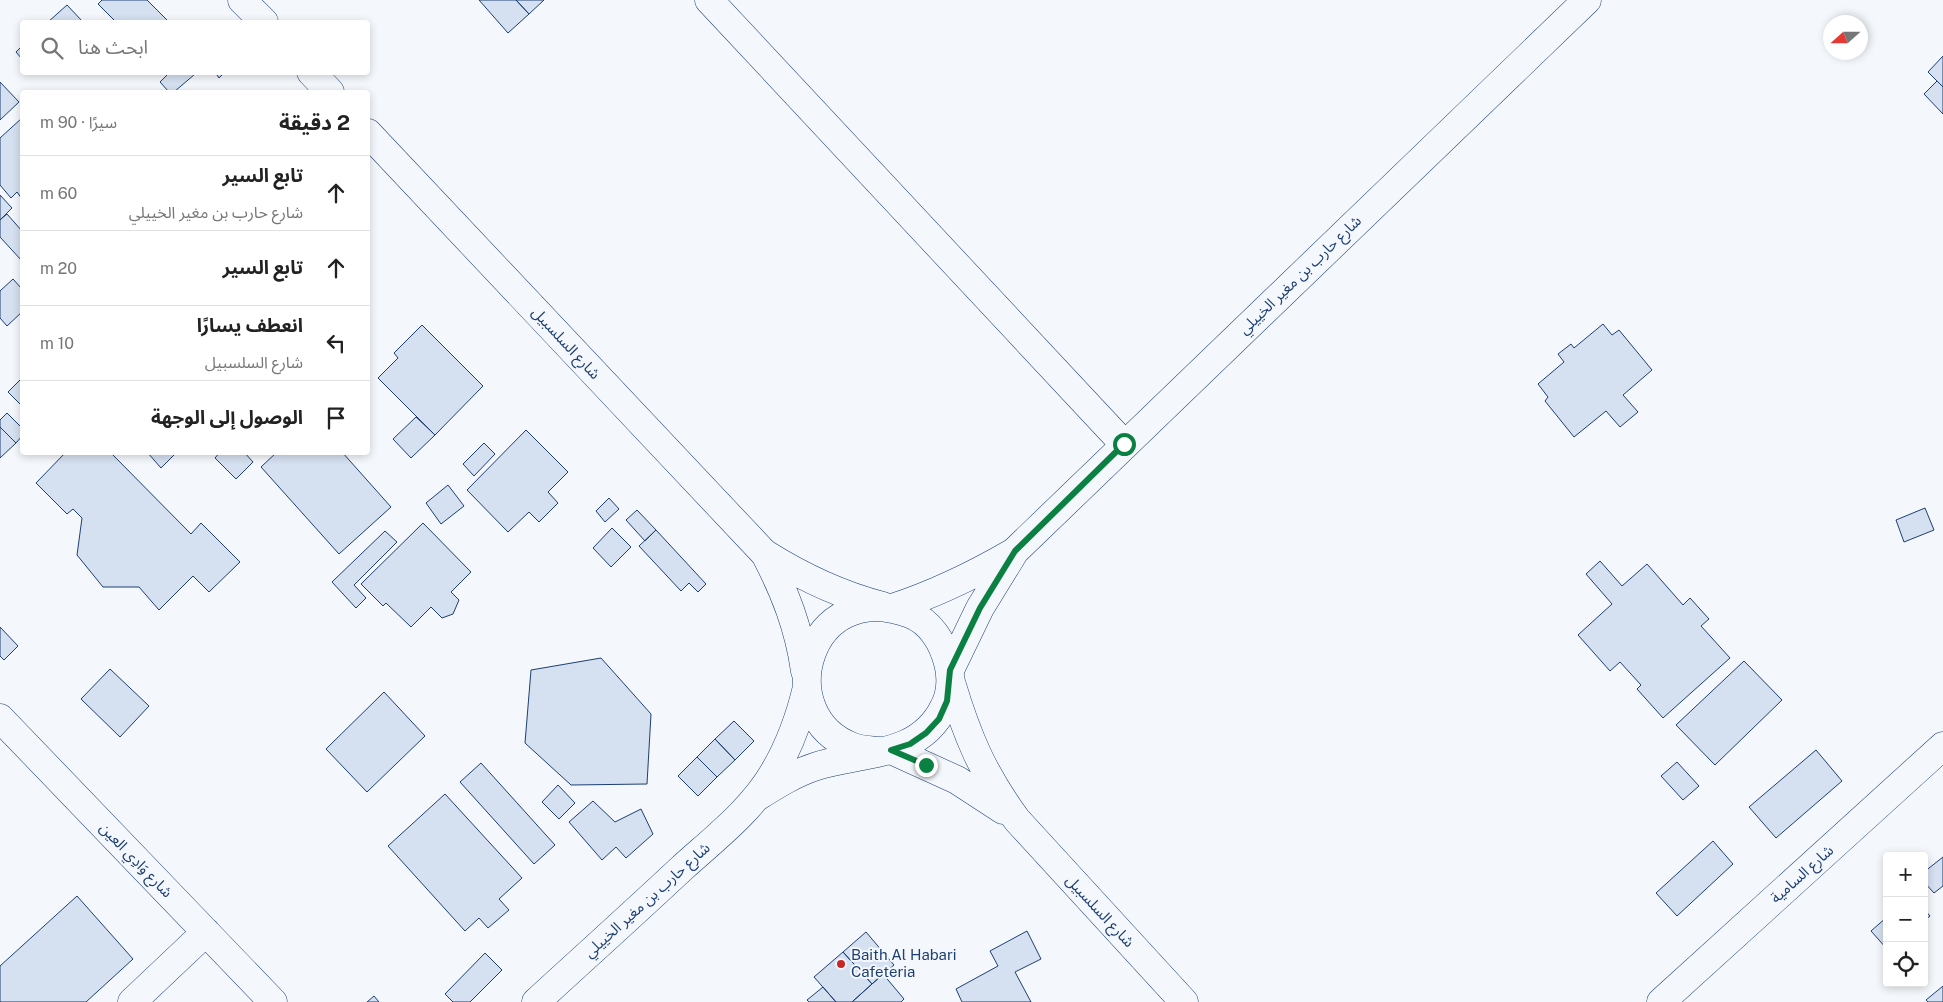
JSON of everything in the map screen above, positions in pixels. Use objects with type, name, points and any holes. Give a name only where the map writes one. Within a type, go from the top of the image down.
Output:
[{"type":"street","points":[[242,0],[262,20]]},
{"type":"street","points":[[709,0],[1124,444]]},
{"type":"street","name":"شارع حارب بن مغير الخييلي","points":[[950,676],[980,608],[1015,551],[1587,0]]},
{"type":"street","points":[[314,75],[328,90]]},
{"type":"street","name":"شارع السلسبيل","points":[[370,134],[764,553],[780,582],[792,613],[801,645],[806,682]]},
{"type":"street","name":"شارع حارب بن مغير الخييلي","points":[[888,607],[924,598],[956,584],[1015,551]]},
{"type":"street","name":"شارع السلسبيل","points":[[764,553],[821,585],[852,598],[888,607]]},
{"type":"street","points":[[888,607],[914,616],[932,630],[944,648],[950,676],[947,701],[939,719],[926,733],[910,744],[885,751],[853,747],[831,733],[814,712],[806,682],[810,654],[822,634],[838,618],[860,609],[888,607]]},
{"type":"street","name":"شارع السلسبيل","points":[[950,676],[976,755],[994,789],[1016,820],[1184,1002]]},
{"type":"street","name":"شارع حارب بن مغير الخييلي","points":[[536,1002],[757,797],[774,773],[800,717],[806,682]]},
{"type":"street","name":"شارع وَادِي العين","points":[[0,718],[273,1002]]},
{"type":"street","name":"شارع السامية","points":[[1661,1002],[1943,746]]},
{"type":"street","name":"شارع حارب بن مغير الخييلي","points":[[757,797],[784,780],[815,767],[885,751]]},
{"type":"street","name":"شارع السلسبيل","points":[[885,751],[958,780],[988,798],[1016,820]]},
{"type":"street","points":[[132,1002],[206,932]]},
{"type":"building","points":[[102,0],[147,0],[167,20],[114,20],[98,4]]},
{"type":"building","points":[[479,0],[516,0],[529,14],[508,33]]},
{"type":"building","points":[[516,0],[544,0],[529,14]]},
{"type":"building","points":[[67,5],[81,20],[50,20]]},
{"type":"building","points":[[20,48],[20,57],[16,52]]},
{"type":"building","points":[[1943,56],[1943,87],[1928,72]]},
{"type":"building","points":[[167,75],[194,75],[176,90],[167,90],[160,82]]},
{"type":"building","points":[[1937,81],[1943,87],[1943,114],[1924,94]]},
{"type":"building","points":[[0,82],[19,102],[0,120]]},
{"type":"building","points":[[20,120],[20,196],[17,192],[11,198],[0,185],[0,138]]},
{"type":"building","points":[[0,195],[12,208],[0,220]]},
{"type":"building","points":[[7,214],[20,229],[20,259],[0,237],[0,220]]},
{"type":"building","points":[[13,279],[20,287],[20,314],[7,326],[0,318],[0,291]]},
{"type":"building","points":[[1603,324],[1612,335],[1619,330],[1652,370],[1623,395],[1638,412],[1620,427],[1606,411],[1574,437],[1545,401],[1548,397],[1538,384],[1564,362],[1558,354],[1571,344],[1574,348]]},
{"type":"building","points":[[422,325],[483,386],[435,435],[378,378],[398,358],[394,353]]},
{"type":"building","points":[[20,380],[20,404],[8,392]]},
{"type":"building","points":[[7,413],[20,426],[20,438],[16,443],[0,427],[0,420]]},
{"type":"building","points":[[416,417],[435,435],[411,458],[393,439]]},
{"type":"building","points":[[0,427],[16,443],[0,458]]},
{"type":"building","points":[[526,430],[568,472],[548,492],[558,503],[539,522],[529,512],[508,532],[467,490]]},
{"type":"building","points":[[484,443],[495,454],[474,476],[463,464]]},
{"type":"building","points":[[63,455],[113,455],[191,534],[201,523],[240,562],[209,592],[193,576],[159,610],[139,587],[103,587],[77,555],[82,518],[73,509],[67,514],[36,483]]},
{"type":"building","points":[[150,455],[174,455],[161,468]]},
{"type":"building","points":[[218,455],[247,455],[253,462],[236,479],[215,458]]},
{"type":"building","points":[[274,455],[345,455],[391,507],[339,554],[261,467]]},
{"type":"building","points":[[448,485],[464,506],[441,524],[426,503]]},
{"type":"building","points":[[609,498],[619,509],[605,522],[596,511]]},
{"type":"building","points":[[1925,508],[1934,530],[1904,542],[1896,520]]},
{"type":"building","points":[[637,510],[656,530],[645,541],[626,520]]},
{"type":"building","points":[[423,523],[471,572],[451,592],[459,600],[453,614],[442,618],[431,607],[411,627],[386,603],[383,606],[361,584]]},
{"type":"building","points":[[612,528],[631,547],[611,567],[593,548]]},
{"type":"building","points":[[656,530],[706,584],[698,592],[689,583],[681,591],[639,546]]},
{"type":"building","points":[[385,531],[397,542],[354,585],[366,598],[356,608],[332,582]]},
{"type":"building","points":[[1600,561],[1622,586],[1647,564],[1683,605],[1690,598],[1709,619],[1701,626],[1730,658],[1663,718],[1637,689],[1641,685],[1620,662],[1610,671],[1578,635],[1612,604],[1586,574]]},
{"type":"building","points":[[0,627],[18,646],[4,660],[0,656]]},
{"type":"building","points":[[601,658],[651,714],[647,784],[571,785],[525,743],[531,670]]},
{"type":"building","points":[[1744,661],[1782,700],[1715,765],[1676,725]]},
{"type":"building","points":[[110,669],[149,706],[120,737],[81,699]]},
{"type":"building","points":[[384,692],[425,736],[367,792],[326,749]]},
{"type":"building","points":[[734,721],[754,741],[735,760],[715,739]]},
{"type":"building","points":[[715,739],[735,760],[717,777],[697,757]]},
{"type":"building","points":[[1816,750],[1842,781],[1776,838],[1749,807]]},
{"type":"building","points":[[697,757],[717,777],[698,796],[678,776]]},
{"type":"building","points":[[1677,762],[1699,786],[1683,800],[1661,776]]},
{"type":"building","points":[[481,763],[555,845],[534,864],[460,782]]},
{"type":"building","points":[[558,785],[575,803],[559,819],[542,802]]},
{"type":"building","points":[[445,794],[522,878],[499,899],[509,910],[488,928],[479,918],[465,931],[388,846]]},
{"type":"building","points":[[593,801],[615,822],[641,809],[653,834],[626,858],[616,847],[602,860],[569,822]]},
{"type":"building","points":[[1713,841],[1733,864],[1677,916],[1656,893]]},
{"type":"building","points":[[1943,857],[1943,886],[1934,893],[1928,886],[1928,869]]},
{"type":"building","points":[[77,896],[133,959],[86,1002],[0,1002],[0,966]]},
{"type":"building","points":[[1883,920],[1883,944],[1871,931]]},
{"type":"building","points":[[1027,931],[1041,959],[1015,972],[1031,1002],[962,1002],[956,989],[998,966],[990,951]]},
{"type":"building","points":[[866,932],[894,965],[872,984],[843,952]]},
{"type":"building","name":"Baith Al Habari Cafeteria","points":[[843,952],[872,984],[852,1002],[836,1002],[814,977]]},
{"type":"building","points":[[485,953],[502,970],[470,1002],[453,1002],[445,994]]},
{"type":"building","points":[[883,974],[904,999],[901,1002],[852,1002]]},
{"type":"building","points":[[1943,986],[1943,1002],[1928,1002],[1926,1000]]},
{"type":"building","points":[[823,987],[836,1002],[809,1002],[807,1000]]},
{"type":"building","points":[[374,996],[379,1002],[367,1002]]},
{"type":"place","name":"Baith Al Habari Cafeteria","points":[[841,964]]},
{"type":"route","points":[[926,765],[891,750],[910,744],[926,733],[939,719],[947,701],[951,682],[950,670],[980,608],[1015,551],[1124,444]]}]
